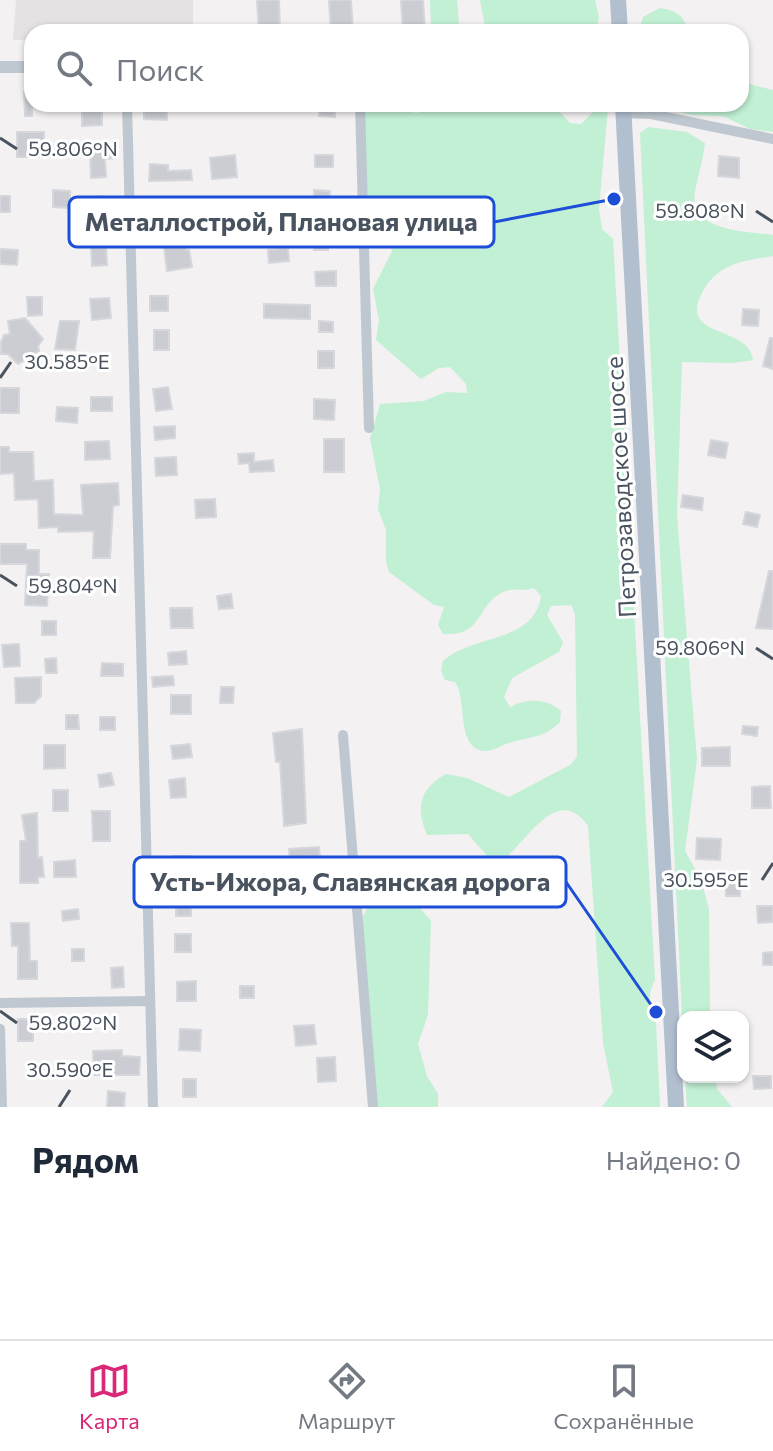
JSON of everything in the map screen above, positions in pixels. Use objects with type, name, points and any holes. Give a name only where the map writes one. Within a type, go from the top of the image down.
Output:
[{"type":"main road","points":[[618,0],[620,24]]},
{"type":"main road","name":"Петрозаводское шоссе","points":[[623,112],[676,1107]]},
{"type":"street","points":[[0,67],[24,67]]},
{"type":"street","points":[[127,112],[153,1107]]},
{"type":"street","points":[[360,112],[369,428]]},
{"type":"street","points":[[642,112],[773,139]]},
{"type":"street","points":[[343,735],[373,1107]]},
{"type":"street","points":[[0,1003],[150,1001]]},
{"type":"street","points":[[0,1029],[2,1107]]},
{"type":"shaded area","points":[[16,0],[193,0],[193,24],[24,24],[24,40],[13,40]]},
{"type":"green space","points":[[430,0],[457,0],[458,24],[431,24]]},
{"type":"green space","points":[[480,0],[595,0],[599,17],[598,24],[484,24]]},
{"type":"green space","points":[[660,8],[679,15],[685,24],[641,24],[643,17]]},
{"type":"green space","points":[[749,84],[773,90],[773,132],[750,129],[723,116],[681,112],[749,112]]},
{"type":"green space","points":[[361,112],[560,112],[570,123],[581,124],[593,112],[608,112],[599,208],[602,229],[613,239],[655,980],[650,1001],[656,1023],[660,1107],[602,1107],[613,1092],[603,1043],[588,826],[576,814],[564,810],[552,814],[496,866],[468,834],[427,835],[423,825],[421,807],[425,792],[446,774],[467,778],[509,797],[570,765],[577,757],[575,614],[571,605],[551,606],[547,615],[563,642],[559,652],[512,678],[504,697],[510,707],[529,701],[549,704],[561,711],[560,722],[536,736],[488,751],[476,748],[469,742],[466,733],[459,690],[455,682],[445,680],[441,671],[443,661],[456,652],[515,630],[536,611],[541,596],[534,588],[503,592],[487,605],[473,626],[443,634],[438,625],[444,607],[434,605],[389,572],[386,530],[378,509],[380,489],[370,439],[380,404],[424,401],[446,392],[467,393],[466,384],[450,367],[439,368],[421,379],[376,340],[379,320],[373,289],[392,251],[386,231],[367,223]]},
{"type":"green space","points":[[648,127],[687,132],[705,143],[695,192],[695,205],[701,215],[722,227],[773,235],[773,256],[742,262],[716,274],[703,291],[697,307],[699,317],[706,325],[740,341],[749,349],[753,360],[733,363],[682,362],[677,515],[697,760],[685,851],[701,879],[709,910],[710,1011],[682,1011],[640,133]]},
{"type":"green space","points":[[404,889],[431,921],[428,1015],[418,1044],[427,1076],[438,1094],[438,1107],[377,1107],[360,922],[375,893]]},
{"type":"green space","points":[[685,1083],[716,1083],[717,1089],[732,1107],[687,1107]]},
{"type":"building","points":[[257,0],[279,0],[280,24],[258,24]]},
{"type":"building","points":[[329,0],[351,0],[352,24],[330,24]]},
{"type":"building","points":[[401,0],[423,0],[424,24],[402,24]]},
{"type":"building","points":[[82,112],[102,112],[102,125],[82,126]]},
{"type":"building","points":[[144,112],[167,112],[167,120],[144,119]]},
{"type":"building","points":[[319,112],[335,112],[335,117],[319,116]]},
{"type":"building","points":[[17,132],[44,132],[44,157],[17,157]]},
{"type":"building","points":[[115,150],[115,158],[105,159],[106,177],[91,178],[90,151]]},
{"type":"building","points":[[235,155],[237,177],[212,179],[210,158]]},
{"type":"building","points":[[315,155],[333,155],[333,167],[315,167]]},
{"type":"building","points":[[719,156],[739,158],[739,178],[718,176]]},
{"type":"building","points":[[150,164],[168,165],[168,171],[191,170],[192,180],[149,181]]},
{"type":"building","points":[[53,190],[70,191],[70,208],[53,207]]},
{"type":"building","points":[[314,190],[330,191],[329,209],[314,208]]},
{"type":"building","points":[[0,196],[10,196],[10,212],[0,212]]},
{"type":"building","points":[[103,196],[105,211],[87,214],[85,198]]},
{"type":"building","points":[[183,212],[186,250],[189,250],[192,267],[167,271],[160,214]]},
{"type":"building","points":[[315,232],[329,232],[328,250],[314,250]]},
{"type":"building","points":[[91,247],[106,247],[107,265],[92,266]]},
{"type":"building","points":[[288,248],[289,261],[269,263],[268,250]]},
{"type":"building","points":[[0,249],[18,250],[17,265],[0,264]]},
{"type":"building","points":[[336,271],[336,286],[316,286],[315,272]]},
{"type":"building","points":[[150,296],[168,296],[168,311],[150,311]]},
{"type":"building","points":[[27,297],[42,297],[42,315],[28,316]]},
{"type":"building","points":[[109,298],[111,318],[92,320],[90,299]]},
{"type":"building","points":[[264,304],[310,305],[310,319],[264,318]]},
{"type":"building","points":[[743,309],[759,310],[758,326],[742,325]]},
{"type":"building","points":[[25,318],[43,339],[38,346],[39,351],[18,364],[8,354],[1,354],[1,342],[4,335],[10,334],[8,321]]},
{"type":"building","points":[[60,321],[79,321],[75,350],[55,349]]},
{"type":"building","points":[[319,321],[333,322],[333,332],[319,332]]},
{"type":"building","points":[[154,330],[169,330],[169,350],[154,350]]},
{"type":"building","points":[[770,338],[773,338],[773,369],[763,366]]},
{"type":"building","points":[[318,351],[334,351],[334,368],[318,368]]},
{"type":"building","points":[[168,387],[172,409],[156,411],[153,389]]},
{"type":"building","points":[[0,388],[19,388],[19,413],[0,413]]},
{"type":"building","points":[[91,397],[112,397],[112,411],[91,411]]},
{"type":"building","points":[[314,399],[335,400],[334,420],[314,419]]},
{"type":"building","points":[[57,407],[78,408],[77,423],[56,421]]},
{"type":"building","points":[[175,426],[175,438],[155,440],[154,427]]},
{"type":"building","points":[[324,439],[344,439],[344,472],[324,472]]},
{"type":"building","points":[[711,440],[728,443],[725,458],[708,455]]},
{"type":"building","points":[[109,441],[110,459],[85,460],[85,442]]},
{"type":"building","points":[[0,447],[9,447],[9,452],[33,452],[34,481],[53,480],[54,514],[83,515],[81,485],[118,483],[119,505],[113,506],[110,558],[93,558],[94,531],[58,532],[58,527],[39,528],[38,499],[15,500],[14,473],[0,474]]},
{"type":"building","points":[[254,453],[254,462],[273,460],[274,471],[250,472],[249,463],[239,464],[238,454]]},
{"type":"building","points":[[176,457],[177,475],[156,476],[155,458]]},
{"type":"building","points":[[683,495],[703,498],[702,510],[681,507]]},
{"type":"building","points":[[215,499],[216,517],[196,518],[195,500]]},
{"type":"building","points":[[746,512],[760,515],[757,527],[743,524]]},
{"type":"building","points":[[0,544],[26,544],[26,550],[39,550],[39,574],[49,574],[47,606],[25,605],[27,564],[0,564]]},
{"type":"building","points":[[769,571],[773,571],[773,629],[756,628]]},
{"type":"building","points":[[231,594],[233,608],[219,609],[217,596]]},
{"type":"building","points":[[170,608],[192,608],[193,628],[171,628]]},
{"type":"building","points":[[42,621],[56,621],[56,635],[42,635]]},
{"type":"building","points":[[19,644],[20,666],[4,667],[2,645]]},
{"type":"building","points":[[186,651],[187,664],[169,665],[168,653]]},
{"type":"building","points":[[56,658],[57,673],[46,673],[45,659]]},
{"type":"building","points":[[102,663],[123,664],[123,676],[101,676]]},
{"type":"building","points":[[173,676],[174,685],[153,687],[152,677]]},
{"type":"building","points":[[41,677],[41,696],[34,703],[16,703],[15,678]]},
{"type":"building","points":[[221,687],[234,687],[233,703],[220,703]]},
{"type":"building","points":[[171,695],[191,695],[191,714],[171,714]]},
{"type":"building","points":[[66,715],[78,715],[79,729],[66,729]]},
{"type":"building","points":[[100,717],[115,717],[115,730],[100,730]]},
{"type":"building","points":[[743,726],[758,727],[757,736],[742,734]]},
{"type":"building","points":[[302,729],[306,823],[284,826],[280,762],[276,762],[273,733]]},
{"type":"building","points":[[190,744],[192,757],[173,759],[171,746]]},
{"type":"building","points":[[44,745],[65,745],[65,768],[44,769]]},
{"type":"building","points":[[730,747],[730,766],[702,766],[702,748]]},
{"type":"building","points":[[111,773],[114,785],[100,787],[98,775]]},
{"type":"building","points":[[185,778],[186,797],[171,798],[169,780]]},
{"type":"building","points":[[770,786],[771,808],[752,808],[752,787]]},
{"type":"building","points":[[53,790],[68,790],[68,811],[53,811]]},
{"type":"building","points":[[92,811],[110,811],[110,841],[93,841]]},
{"type":"building","points":[[37,813],[38,858],[42,857],[44,877],[38,877],[38,883],[20,883],[20,841],[26,841],[22,815]]},
{"type":"building","points":[[697,838],[721,839],[720,860],[696,859]]},
{"type":"building","points":[[319,847],[324,902],[310,903],[309,871],[291,872],[289,849]]},
{"type":"building","points":[[173,856],[190,856],[191,881],[174,881]]},
{"type":"building","points":[[75,860],[76,877],[54,877],[54,862]]},
{"type":"building","points":[[725,876],[740,876],[740,896],[726,896]]},
{"type":"building","points":[[176,897],[191,897],[191,916],[176,916]]},
{"type":"building","points":[[757,906],[773,906],[773,922],[758,923]]},
{"type":"building","points":[[78,909],[79,919],[63,921],[62,911]]},
{"type":"building","points":[[11,923],[29,923],[30,961],[37,961],[37,979],[18,979],[18,946],[12,946]]},
{"type":"building","points":[[175,934],[191,934],[191,952],[175,952]]},
{"type":"building","points":[[72,949],[84,949],[84,961],[72,961]]},
{"type":"building","points":[[773,952],[773,965],[763,965],[763,953]]},
{"type":"building","points":[[123,967],[124,987],[112,988],[111,968]]},
{"type":"building","points":[[196,981],[196,1001],[177,1001],[177,982]]},
{"type":"building","points":[[240,986],[254,986],[254,998],[240,998]]},
{"type":"building","points":[[18,1019],[33,1019],[33,1041],[18,1041]]},
{"type":"building","points":[[314,1025],[316,1044],[296,1046],[294,1026]]},
{"type":"building","points":[[180,1029],[201,1030],[200,1051],[179,1050]]},
{"type":"building","points":[[122,1050],[122,1056],[140,1057],[139,1075],[94,1075],[93,1051]]},
{"type":"building","points":[[335,1057],[336,1081],[318,1082],[317,1058]]},
{"type":"building","points":[[753,1076],[771,1076],[771,1088],[754,1089]]},
{"type":"building","points":[[183,1079],[196,1079],[196,1097],[183,1097]]},
{"type":"building","points":[[108,1091],[125,1093],[124,1107],[107,1107]]},
{"type":"place","name":"Металлострой, Плановая улица","points":[[614,199]]},
{"type":"place","name":"Усть-Ижора, Славянская дорога","points":[[656,1012]]}]
